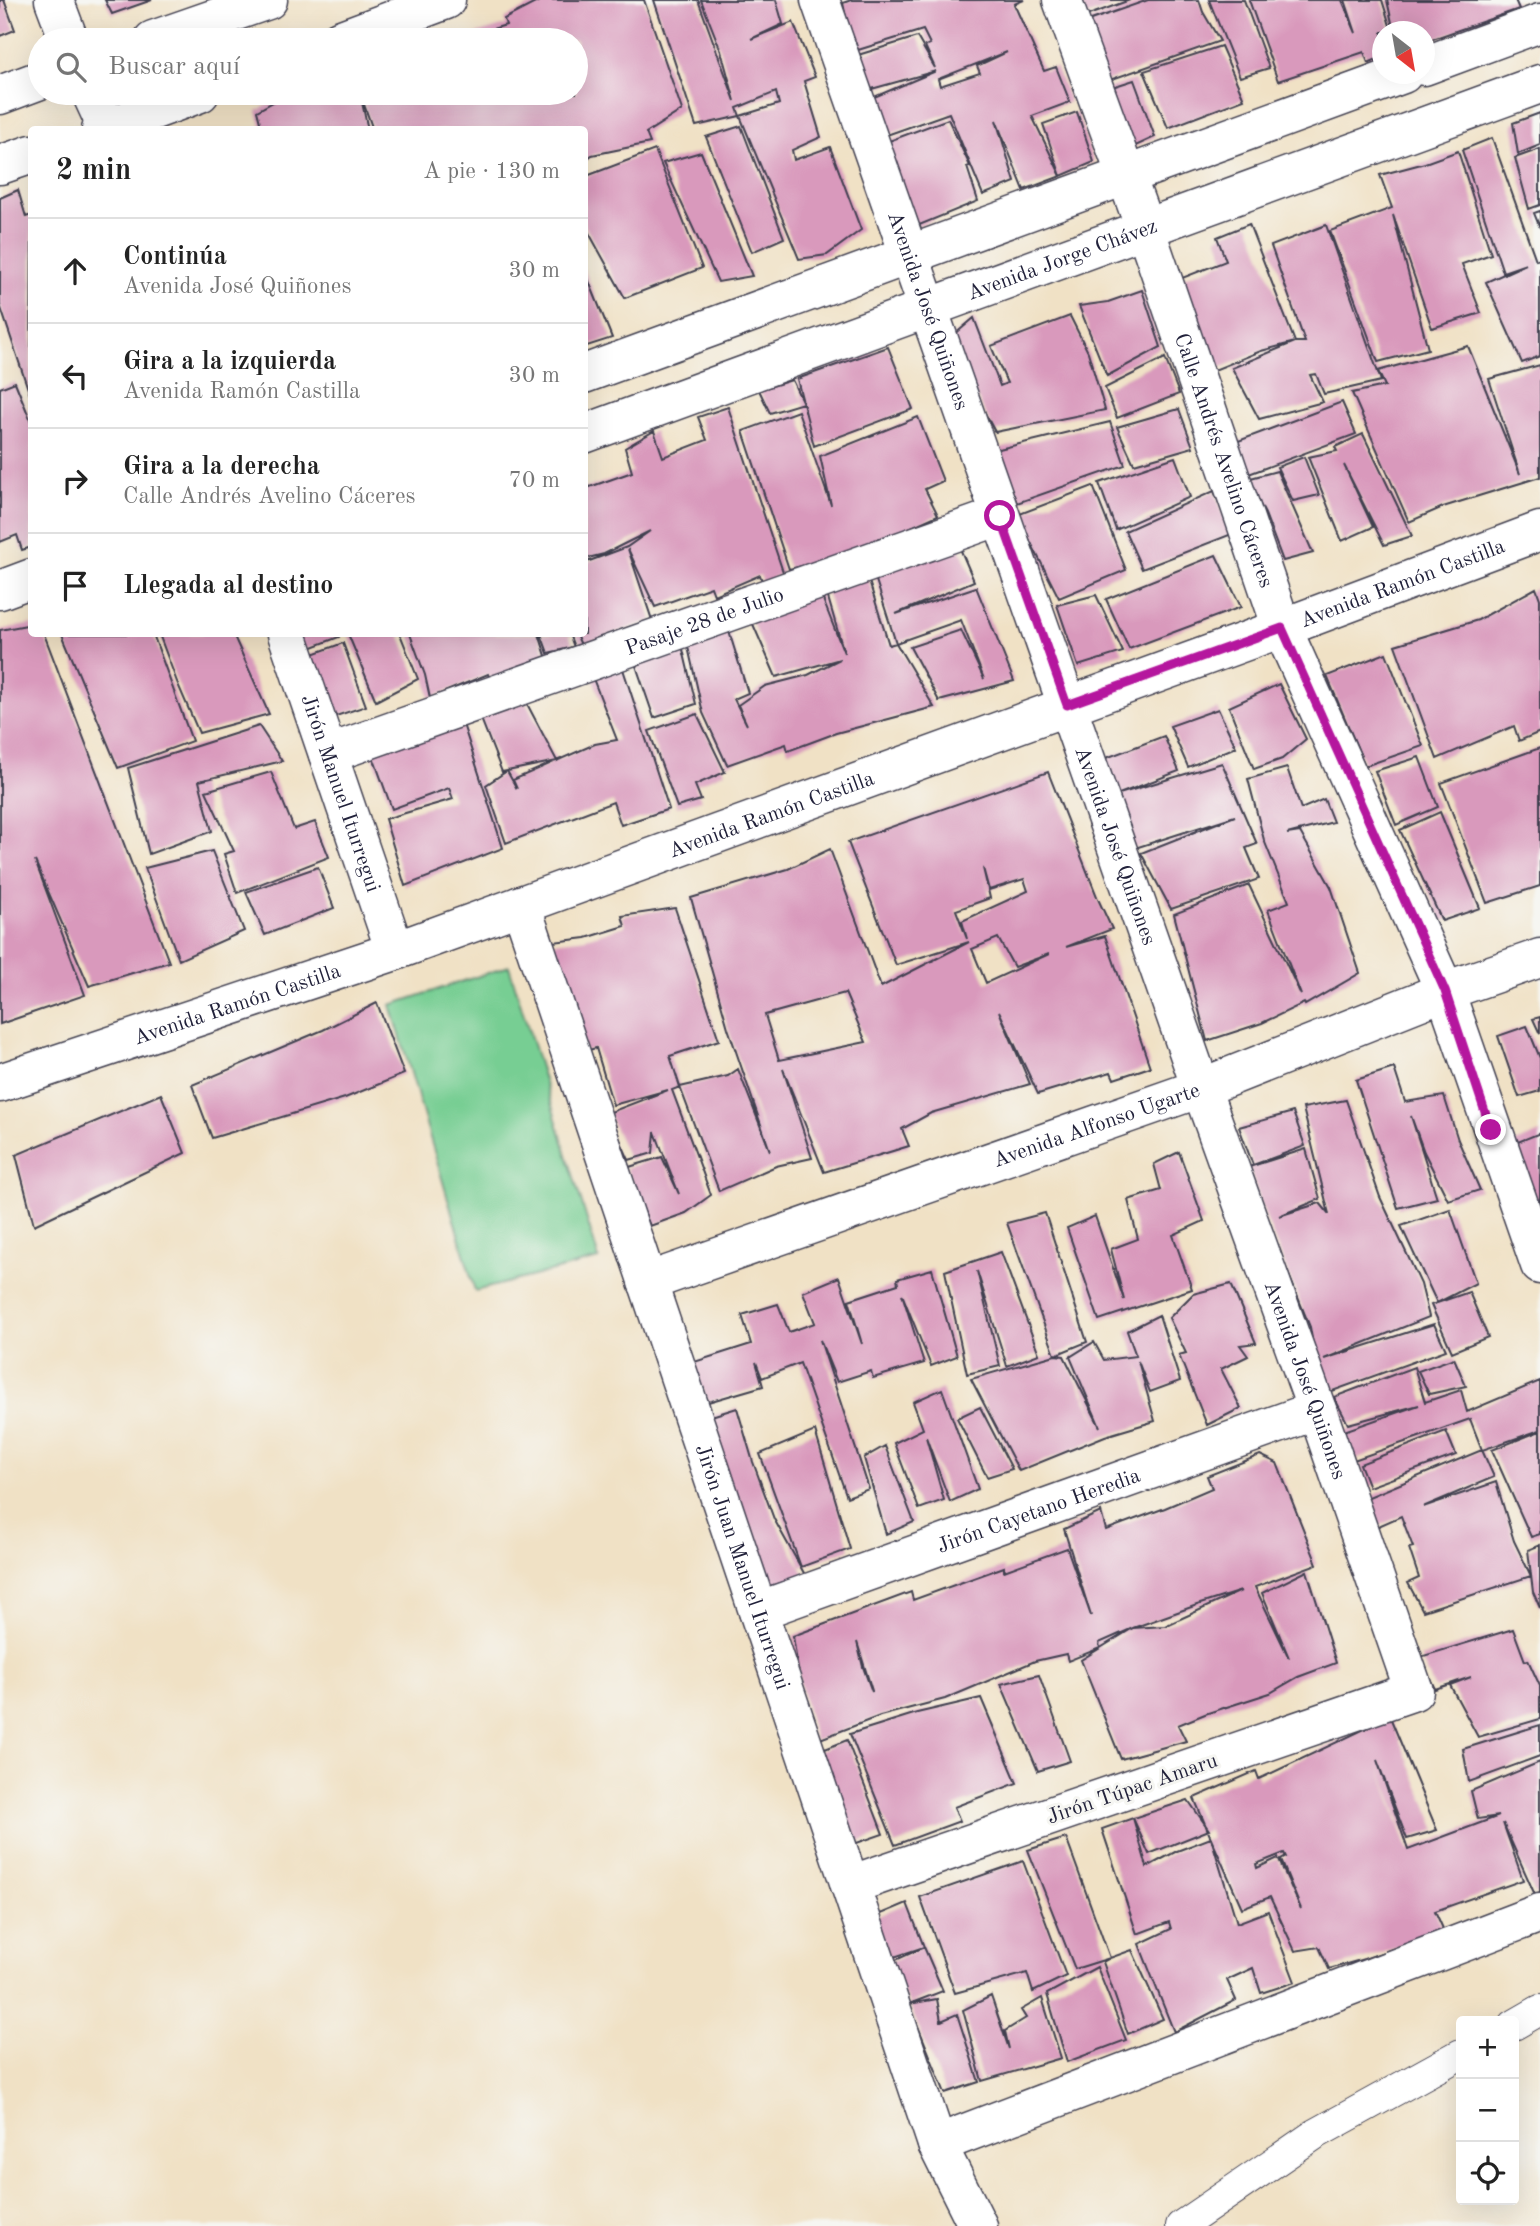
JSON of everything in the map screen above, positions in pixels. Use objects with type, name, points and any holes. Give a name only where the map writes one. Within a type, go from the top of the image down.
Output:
[{"type":"street","points":[[54,0],[64,28]]},
{"type":"street","points":[[188,28],[268,0]]},
{"type":"street","points":[[371,28],[446,0]]},
{"type":"street","name":"Avenida José Quiñones","points":[[820,0],[1414,1691]]},
{"type":"street","name":"Calle Andrés Avelino Cáceres","points":[[1062,0],[1145,228],[1282,628],[1445,991],[1540,1265]]},
{"type":"street","points":[[1435,61],[1540,23]]},
{"type":"street","points":[[0,95],[28,84]]},
{"type":"street","points":[[588,373],[1375,84]]},
{"type":"street","name":"Avenida Jorge Chávez","points":[[588,433],[1540,84]]},
{"type":"street","points":[[96,105],[104,126]]},
{"type":"street","points":[[113,126],[168,105]]},
{"type":"street","points":[[0,166],[28,156]]},
{"type":"street","name":"Pasaje 28 de Julio","points":[[328,754],[1000,516]]},
{"type":"street","name":"Avenida Ramón Castilla","points":[[0,1083],[395,951],[1282,628],[1540,531]]},
{"type":"street","points":[[0,590],[28,580]]},
{"type":"street","name":"Jirón Manuel Iturregui","points":[[288,637],[395,951]]},
{"type":"street","name":"Jirón Juan Manuel Iturregui","points":[[521,905],[937,2144],[978,2226]]},
{"type":"street","name":"Avenida Alfonso Ugarte","points":[[647,1282],[1201,1088],[1445,991],[1540,958]]},
{"type":"street","name":"Jirón Cayetano Heredia","points":[[758,1611],[1317,1410]]},
{"type":"street","name":"Jirón Túpac Amaru","points":[[850,1885],[1414,1691]]},
{"type":"street","points":[[937,2144],[1540,1913]]},
{"type":"lane","points":[[1519,2022],[1540,2010]]},
{"type":"lane","points":[[1181,2226],[1314,2135],[1456,2057]]},
{"type":"green space","points":[[509,966],[599,1259],[475,1291],[391,1005]]},
{"type":"building","points":[[0,0],[4,0],[15,30],[0,36]]},
{"type":"building","points":[[105,0],[152,0],[112,14]]},
{"type":"building","points":[[541,0],[644,0],[682,110],[646,133],[650,143],[588,158],[588,126],[372,126],[364,105],[588,105],[588,28],[496,28],[506,25],[504,19]]},
{"type":"building","points":[[654,0],[698,0],[735,101],[721,51],[701,0],[776,0],[783,24],[751,39],[793,22],[815,77],[804,81],[821,137],[792,150],[794,160],[830,147],[861,230],[827,255],[799,259],[740,116],[696,126]],"holes":[[[776,92],[779,104],[740,116],[737,108]]]},
{"type":"building","points":[[851,0],[1024,0],[1014,4],[1044,71],[1056,67],[1070,102],[1032,116],[1061,176],[1024,190],[996,120],[1015,182],[983,195],[949,113],[884,136],[867,100],[936,71],[868,90],[858,55],[917,37],[935,68],[925,46],[930,44],[923,30],[858,50],[848,27],[843,3]],"holes":[[[1007,52],[977,66],[980,73],[940,86],[938,79]]]},
{"type":"building","points":[[1080,0],[1130,0],[1086,16]]},
{"type":"building","points":[[1148,0],[1199,0],[1220,41],[1104,82],[1082,23]]},
{"type":"building","points":[[1209,0],[1244,0],[1269,68],[1240,77]]},
{"type":"building","points":[[1249,0],[1342,0],[1356,33],[1345,0],[1382,0],[1389,21],[1372,21],[1372,61],[1368,63],[1364,52],[1278,81]]},
{"type":"building","points":[[1387,0],[1515,0],[1519,9],[1435,38],[1435,21],[1392,21]]},
{"type":"building","points":[[1221,46],[1244,99],[1168,128],[1144,71]]},
{"type":"building","points":[[1134,80],[1155,137],[1127,150],[1106,89]]},
{"type":"building","points":[[268,105],[363,105],[367,126],[261,126],[257,111]]},
{"type":"building","points":[[1077,112],[1094,162],[1061,176],[1043,124]]},
{"type":"building","points":[[1540,113],[1540,145],[1518,154],[1513,123]]},
{"type":"building","points":[[948,119],[970,166],[967,167],[978,201],[917,226],[881,144]]},
{"type":"building","points":[[741,126],[784,238],[752,252],[706,137]]},
{"type":"building","points":[[1492,138],[1536,260],[1540,259],[1540,356],[1522,363],[1486,282],[1526,264],[1503,272],[1462,150]]},
{"type":"building","points":[[1540,149],[1540,205],[1529,209],[1515,158]]},
{"type":"building","points":[[655,150],[702,268],[625,298],[588,231],[588,175]]},
{"type":"building","points":[[1458,151],[1491,254],[1462,264],[1481,313],[1432,328],[1393,215],[1428,349],[1378,362],[1330,231],[1392,208],[1380,175]]},
{"type":"building","points":[[701,152],[752,276],[718,282],[663,163]]},
{"type":"building","points":[[18,190],[26,217],[28,216],[28,389],[0,305],[0,198]]},
{"type":"building","points":[[1540,211],[1540,228],[1534,213]]},
{"type":"building","points":[[1249,224],[1295,342],[1261,351],[1212,371],[1182,278],[1226,261],[1217,237]]},
{"type":"building","points":[[1326,225],[1381,381],[1324,394],[1316,374],[1310,375],[1323,402],[1259,419],[1232,368],[1295,342],[1305,342],[1271,246]]},
{"type":"building","points":[[588,279],[612,338],[588,346]]},
{"type":"building","points":[[1142,290],[1161,347],[1107,376],[1079,306],[1108,302]]},
{"type":"building","points":[[1070,316],[1088,352],[1105,410],[995,432],[947,341],[974,318],[1000,386],[1007,383],[991,346]]},
{"type":"building","points":[[1468,346],[1520,474],[1489,379],[1540,365],[1540,477],[1443,507],[1409,522],[1352,393],[1385,386],[1378,371]]},
{"type":"building","points":[[888,347],[913,409],[814,446],[797,379]]},
{"type":"building","points":[[1165,358],[1179,394],[1117,418],[1105,388]]},
{"type":"building","points":[[792,380],[803,403],[770,413],[759,390]]},
{"type":"building","points":[[15,382],[28,414],[28,548],[22,550],[17,535],[0,542],[0,388]]},
{"type":"building","points":[[1342,402],[1356,434],[1238,478],[1225,446]]},
{"type":"building","points":[[728,407],[783,572],[763,584],[760,575],[714,595],[711,587],[655,607],[628,549],[652,620],[581,645],[577,637],[588,637],[588,562],[627,547],[650,531],[604,554],[588,558],[588,488],[632,472],[625,448],[654,431],[663,457],[707,440],[698,417]]},
{"type":"building","points":[[1179,409],[1193,447],[1134,464],[1117,427]]},
{"type":"building","points":[[798,411],[831,505],[820,456],[918,417],[943,481],[925,489],[938,515],[849,555],[789,569],[743,431]]},
{"type":"building","points":[[1110,422],[1125,465],[1017,503],[995,450]]},
{"type":"building","points":[[1363,434],[1412,536],[1384,545],[1344,465],[1373,527],[1342,541],[1308,457],[1337,451],[1335,447]]},
{"type":"building","points":[[1175,457],[1190,497],[1116,530],[1099,483]]},
{"type":"building","points":[[1304,457],[1319,495],[1293,501],[1277,467]]},
{"type":"building","points":[[1277,471],[1313,553],[1283,561],[1265,514],[1247,479]]},
{"type":"building","points":[[1093,486],[1126,570],[1059,598],[1017,515]]},
{"type":"building","points":[[1214,491],[1232,534],[1142,569],[1125,531]]},
{"type":"building","points":[[959,546],[974,581],[896,614],[976,587],[1014,681],[939,701],[910,647],[961,630],[984,679],[961,620],[896,643],[874,574]]},
{"type":"building","points":[[1216,555],[1241,607],[1129,649],[1106,599]]},
{"type":"building","points":[[867,575],[889,645],[896,643],[934,707],[836,733],[788,751],[786,744],[727,765],[703,713],[686,638],[727,625],[748,693],[734,699],[747,725],[738,705],[765,686],[808,675],[840,659],[776,677],[749,615],[820,592],[844,653],[825,587]]},
{"type":"building","points":[[1536,588],[1540,599],[1540,732],[1519,741],[1514,726],[1437,759],[1395,645],[1478,620]]},
{"type":"building","points":[[1096,595],[1123,652],[1078,666],[1057,605]]},
{"type":"building","points":[[28,625],[28,637],[45,637],[169,962],[89,986],[35,861],[85,995],[0,1024],[0,630]]},
{"type":"building","points":[[63,637],[154,637],[192,741],[118,768]]},
{"type":"building","points":[[160,637],[234,637],[269,714],[199,733]]},
{"type":"building","points":[[296,637],[339,637],[302,651]]},
{"type":"building","points":[[349,637],[401,637],[418,679],[376,701]]},
{"type":"building","points":[[411,637],[540,637],[547,659],[490,679],[488,674],[430,698]]},
{"type":"building","points":[[542,637],[570,637],[574,647],[548,653]]},
{"type":"building","points":[[681,641],[696,704],[654,718],[633,657]]},
{"type":"building","points":[[343,643],[366,706],[327,719],[302,658]]},
{"type":"building","points":[[1386,653],[1423,746],[1365,766],[1327,676]]},
{"type":"building","points":[[621,663],[669,809],[621,825],[613,802],[506,843],[486,785],[507,771],[517,789],[513,780],[595,744],[617,740],[592,676]]},
{"type":"building","points":[[1279,684],[1306,739],[1282,759],[1254,769],[1229,707]]},
{"type":"building","points":[[525,700],[557,761],[502,772],[480,716]]},
{"type":"building","points":[[1218,709],[1236,747],[1188,767],[1170,726]]},
{"type":"building","points":[[697,714],[725,772],[695,785],[701,800],[677,807],[649,731]]},
{"type":"building","points":[[462,721],[503,848],[405,886],[385,819],[453,799],[449,788],[392,809],[371,751]]},
{"type":"building","points":[[259,726],[282,761],[199,781],[212,831],[149,854],[128,768]]},
{"type":"building","points":[[1164,736],[1179,771],[1119,794],[1222,763],[1257,844],[1246,848],[1259,879],[1171,909],[1141,853],[1235,816],[1132,849],[1098,761]]},
{"type":"building","points":[[1540,748],[1540,886],[1487,903],[1441,783]]},
{"type":"building","points":[[1419,757],[1438,807],[1396,825],[1375,771]]},
{"type":"building","points":[[1287,768],[1301,809],[1324,799],[1333,822],[1287,834],[1300,832],[1331,887],[1360,973],[1305,1005],[1304,1003],[1262,1023],[1207,1041],[1174,914],[1249,885],[1301,995],[1268,910],[1289,902],[1264,840],[1248,779]]},
{"type":"building","points":[[271,772],[294,829],[315,822],[329,857],[237,893],[224,854],[234,851],[206,791]]},
{"type":"building","points":[[1048,772],[1112,929],[1066,947],[1105,936],[1150,1067],[1114,1079],[1111,1072],[1038,1094],[999,1011],[1030,1084],[931,1113],[902,1129],[909,1146],[824,1172],[783,1069],[812,1158],[776,1166],[719,1191],[680,1087],[728,1076],[738,1069],[770,1151],[728,1028],[691,898],[788,869],[830,849],[881,987],[969,942],[896,965],[848,842]],"holes":[[[983,868],[989,890],[1024,879],[1028,891],[962,921],[967,939],[956,910],[990,898]],[[998,938],[1014,967],[1049,954],[986,983],[972,949]],[[845,993],[866,1042],[779,1060],[765,1015]]]},
{"type":"building","points":[[1440,812],[1480,908],[1442,921],[1400,830]]},
{"type":"building","points":[[212,851],[244,931],[179,960],[145,868]]},
{"type":"building","points":[[318,867],[334,908],[265,935],[246,892]]},
{"type":"building","points":[[675,908],[719,1040],[670,1056],[680,1087],[672,1090],[711,1195],[686,1213],[650,1226],[626,1168],[662,1157],[679,1194],[655,1132],[653,1153],[629,1160],[608,1113],[668,1090],[613,1105],[596,1048],[585,1051],[553,942],[586,938],[625,926],[622,916]]},
{"type":"building","points":[[377,1003],[404,1074],[345,1098],[212,1138],[192,1085],[323,1030]]},
{"type":"building","points":[[1540,1017],[1540,1034],[1533,1019]]},
{"type":"building","points":[[1527,1026],[1540,1058],[1540,1091],[1519,1097],[1498,1036]]},
{"type":"building","points":[[1394,1068],[1405,1102],[1444,1096],[1458,1140],[1480,1190],[1448,1200],[1424,1152],[1411,1116],[1437,1198],[1398,1208],[1356,1080]]},
{"type":"building","points":[[161,1094],[185,1153],[34,1225],[16,1155]]},
{"type":"building","points":[[1346,1100],[1380,1197],[1421,1284],[1429,1317],[1324,1359],[1434,1324],[1446,1350],[1327,1393],[1316,1362],[1310,1327],[1267,1221],[1249,1167],[1306,1149],[1320,1199],[1279,1216],[1320,1203],[1329,1214],[1303,1108]]},
{"type":"building","points":[[1293,1112],[1305,1146],[1253,1165],[1239,1127]]},
{"type":"building","points":[[1540,1133],[1540,1224],[1508,1146]]},
{"type":"building","points":[[1179,1152],[1204,1221],[1173,1235],[1192,1289],[1099,1320],[1067,1228],[1095,1216],[1124,1300],[1111,1249],[1138,1239],[1128,1200],[1161,1190],[1154,1164]]},
{"type":"building","points":[[1450,1209],[1476,1283],[1437,1303],[1401,1226]]},
{"type":"building","points":[[1045,1213],[1087,1342],[1055,1355],[1007,1223]]},
{"type":"building","points":[[1001,1252],[1039,1354],[1007,1366],[977,1271],[1000,1366],[967,1374],[945,1271]]},
{"type":"building","points":[[932,1269],[957,1356],[931,1366],[902,1294],[924,1363],[873,1378],[871,1371],[837,1382],[820,1340],[869,1489],[847,1497],[800,1363],[762,1378],[756,1362],[763,1386],[708,1402],[691,1363],[751,1344],[742,1315],[778,1304],[789,1332],[815,1323],[803,1292],[839,1277],[862,1344],[849,1300],[898,1284],[897,1279]]},
{"type":"building","points":[[1231,1284],[1256,1343],[1240,1345],[1248,1356],[1221,1369],[1241,1408],[1207,1425],[1179,1355],[1186,1353],[1169,1318],[1193,1294]]},
{"type":"building","points":[[1469,1292],[1488,1337],[1452,1352],[1431,1305]]},
{"type":"building","points":[[1159,1315],[1180,1381],[1150,1392],[1138,1361],[1155,1421],[1105,1436],[1019,1471],[971,1379],[1055,1355],[1064,1356],[1100,1427],[1070,1357],[1094,1342],[1104,1360],[1136,1356],[1127,1331]]},
{"type":"building","points":[[1454,1358],[1466,1386],[1429,1394],[1418,1371]]},
{"type":"building","points":[[1414,1367],[1425,1402],[1461,1390],[1467,1412],[1540,1381],[1540,1430],[1482,1450],[1470,1419],[1351,1461],[1338,1433],[1419,1405],[1348,1424],[1334,1397]]},
{"type":"building","points":[[942,1389],[978,1489],[950,1502],[926,1437],[944,1500],[919,1509],[894,1443],[923,1429],[913,1402]]},
{"type":"building","points":[[980,1407],[1012,1469],[987,1477],[957,1418]]},
{"type":"building","points":[[737,1408],[774,1519],[805,1575],[767,1587],[705,1418]]},
{"type":"building","points":[[815,1431],[850,1549],[801,1567],[760,1454]]},
{"type":"building","points":[[1446,1431],[1456,1455],[1369,1487],[1360,1464]]},
{"type":"building","points":[[1540,1431],[1540,1534],[1531,1537],[1492,1450]]},
{"type":"building","points":[[885,1446],[914,1522],[886,1534],[864,1458]]},
{"type":"building","points":[[1482,1450],[1494,1477],[1423,1507],[1496,1482],[1514,1541],[1531,1576],[1423,1611],[1408,1583],[1419,1578],[1409,1548],[1413,1547],[1401,1516],[1372,1529],[1359,1501]]},
{"type":"building","points":[[1260,1455],[1277,1463],[1317,1564],[1255,1587],[1289,1658],[1262,1593],[1307,1571],[1336,1663],[1298,1677],[1270,1693],[1178,1725],[1186,1741],[1121,1759],[1081,1660],[1133,1628],[1099,1643],[1100,1648],[1068,1661],[1066,1654],[1035,1661],[945,1699],[880,1716],[815,1741],[800,1683],[793,1636],[911,1592],[913,1600],[1004,1567],[1004,1571],[1067,1548],[1091,1616],[1064,1529],[1101,1512],[1106,1530],[1212,1488],[1207,1476]],"holes":[[[1241,1591],[1165,1626],[1133,1628]],[[857,1642],[872,1691],[872,1692],[863,1667]]]},
{"type":"building","points":[[1540,1545],[1540,1608],[1533,1592],[1528,1550]]},
{"type":"building","points":[[1513,1629],[1525,1661],[1528,1660],[1540,1686],[1540,1719],[1478,1737],[1450,1685],[1471,1677],[1435,1689],[1420,1657]]},
{"type":"building","points":[[1039,1675],[1070,1761],[1038,1771],[1001,1684]]},
{"type":"building","points":[[981,1698],[1017,1783],[954,1807],[960,1821],[895,1845],[850,1734],[917,1713]]},
{"type":"building","points":[[1390,1717],[1437,1830],[1407,1839],[1377,1760],[1408,1850],[1499,1816],[1478,1819],[1471,1791],[1540,1762],[1540,1893],[1535,1895],[1503,1823],[1523,1880],[1435,1911],[1444,1931],[1364,1959],[1329,1969],[1319,1947],[1295,1951],[1270,1897],[1242,1908],[1194,1798],[1256,1771],[1259,1779]],"holes":[[[1284,1853],[1286,1857],[1281,1860],[1301,1909],[1278,1858],[1257,1868],[1256,1864]]]},
{"type":"building","points":[[1540,1725],[1540,1756],[1469,1782],[1463,1749]]},
{"type":"building","points":[[847,1740],[883,1834],[848,1846],[815,1753]]},
{"type":"building","points":[[1188,1800],[1209,1830],[1149,1854],[1133,1818]]},
{"type":"building","points":[[1133,1818],[1147,1867],[1177,1851],[1211,1838],[1237,1923],[1268,1911],[1295,1982],[1261,1993],[1253,1968],[1227,1980],[1236,2000],[1174,2032],[1139,1944],[1171,1929],[1169,1922],[1137,1934],[1102,1829]]},
{"type":"building","points":[[1066,1838],[1110,1958],[1075,1969],[1028,1850]]},
{"type":"building","points":[[1023,1861],[1066,1976],[1033,1992],[1027,1973],[955,1993],[920,1897]]},
{"type":"building","points":[[907,1903],[924,1947],[882,1961],[867,1920]]},
{"type":"building","points":[[924,1947],[943,1991],[909,2004],[887,1964]]},
{"type":"building","points":[[1132,1950],[1163,2019],[1128,2034],[1103,1962]]},
{"type":"building","points":[[1097,1967],[1126,2040],[1067,2062],[1047,1994]]},
{"type":"building","points":[[991,1996],[1009,2049],[1005,2031],[1026,2018],[1021,2010],[1042,1998],[1061,2058],[982,2081],[963,2010]]},
{"type":"building","points":[[937,1999],[941,2021],[957,2014],[979,2082],[945,2093],[909,2004]]},
{"type":"route","points":[[1000,516],[1067,705],[1282,628],[1445,991],[1491,1130]]}]
